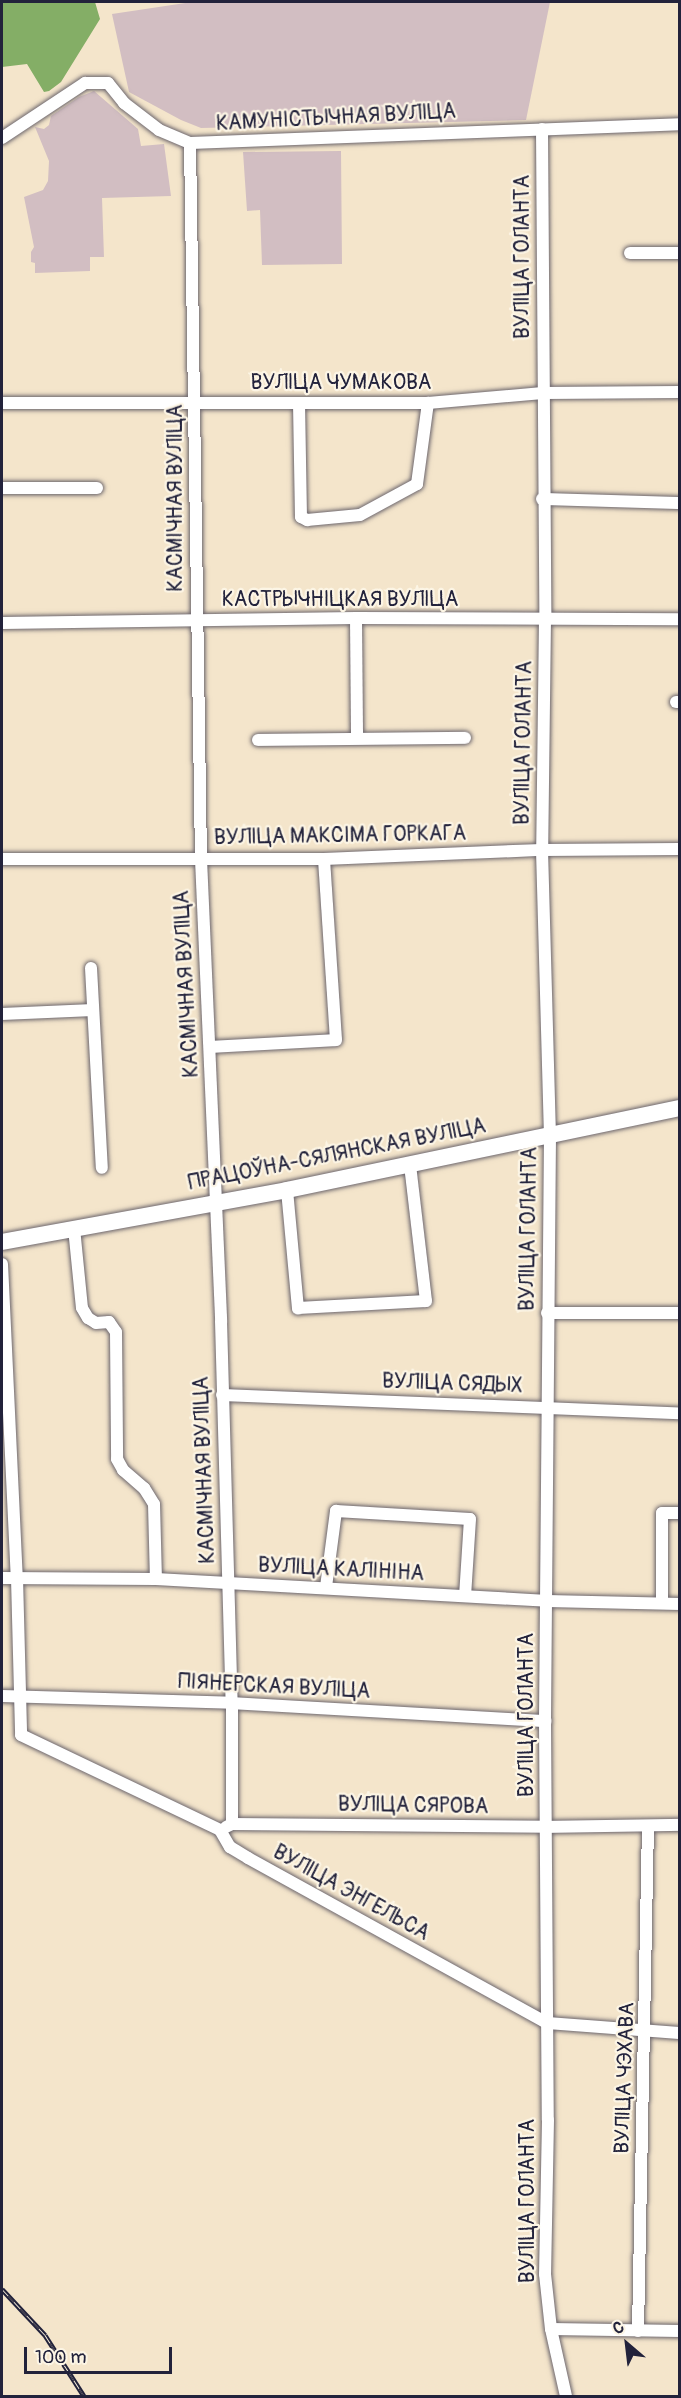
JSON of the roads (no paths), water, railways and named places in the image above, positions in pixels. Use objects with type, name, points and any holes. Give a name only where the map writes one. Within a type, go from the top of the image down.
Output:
[{"type":"main road","name":"ПРАЦОЎНА-СЯЛЯНСКАЯ ВУЛІЦА","points":[[2,1242],[287,1190],[680,1108]]},
{"type":"street","name":"КАМУНІСТЫЧНАЯ ВУЛІЦА","points":[[2,138],[85,83],[108,83],[124,103],[159,130],[190,143],[680,124]]},
{"type":"street","name":"ВУЛІЦА ГОЛАНТА","points":[[542,129],[542,499],[545,620],[542,850],[550,1135],[546,1407],[545,1722],[548,2120],[545,2274],[551,2329],[566,2397]]},
{"type":"street","name":"КАСМІЧНАЯ ВУЛІЦА","points":[[190,143],[201,859],[205,977],[211,1047],[232,1703],[232,1824]]},
{"type":"street","points":[[630,253],[680,253]]},
{"type":"street","name":"ВУЛІЦА ЧУМАКОВА","points":[[2,403],[428,403],[543,393],[680,392]]},
{"type":"street","points":[[299,403],[301,517],[307,520],[360,515],[417,484],[428,403]]},
{"type":"street","points":[[2,488],[97,488]]},
{"type":"street","points":[[542,499],[680,503]]},
{"type":"street","points":[[356,618],[357,737]]},
{"type":"street","name":"КАСТРЫЧНІЦКАЯ ВУЛІЦА","points":[[2,623],[356,618],[680,619]]},
{"type":"street","points":[[258,740],[357,737],[465,738]]},
{"type":"street","name":"ВУЛІЦА МАКСІМА ГОРКАГА","points":[[2,859],[324,859],[542,850],[680,849]]},
{"type":"street","points":[[211,1047],[336,1040],[324,859]]},
{"type":"street","points":[[91,968],[102,1168]]},
{"type":"street","points":[[2,1014],[93,1010]]},
{"type":"street","points":[[287,1190],[298,1308],[426,1301],[410,1165]]},
{"type":"street","points":[[74,1228],[82,1308],[88,1318],[96,1323],[109,1322],[116,1332],[117,1459],[123,1470],[144,1488],[154,1504],[156,1579]]},
{"type":"street","points":[[2,1264],[17,1578],[20,1696]]},
{"type":"street","points":[[548,1313],[680,1313]]},
{"type":"street","name":"ВУЛІЦА СЯДЫХ","points":[[222,1395],[680,1413]]},
{"type":"street","points":[[326,1587],[336,1511],[425,1516],[470,1519],[465,1596]]},
{"type":"street","points":[[662,1603],[662,1513],[680,1513]]},
{"type":"street","name":"ВУЛІЦА КАЛІНІНА","points":[[2,1578],[156,1579],[547,1601],[680,1604]]},
{"type":"street","name":"ПІЯНЕРСКАЯ ВУЛІЦА","points":[[2,1696],[232,1703],[545,1722]]},
{"type":"street","name":"ВУЛІЦА ЭНГЕЛЬСА","points":[[20,1696],[21,1735],[220,1830],[230,1847],[248,1858],[547,2023],[646,2033],[680,2033]]},
{"type":"street","name":"ВУЛІЦА СЯРОВА","points":[[220,1830],[232,1824],[680,1826]]},
{"type":"street","name":"ВУЛІЦА ЧЭХАВА","points":[[638,2331],[646,2033],[648,1826]]},
{"type":"street","points":[[551,2329],[680,2331]]},
{"type":"railway","points":[[2,2289],[45,2335],[84,2396]]}]
